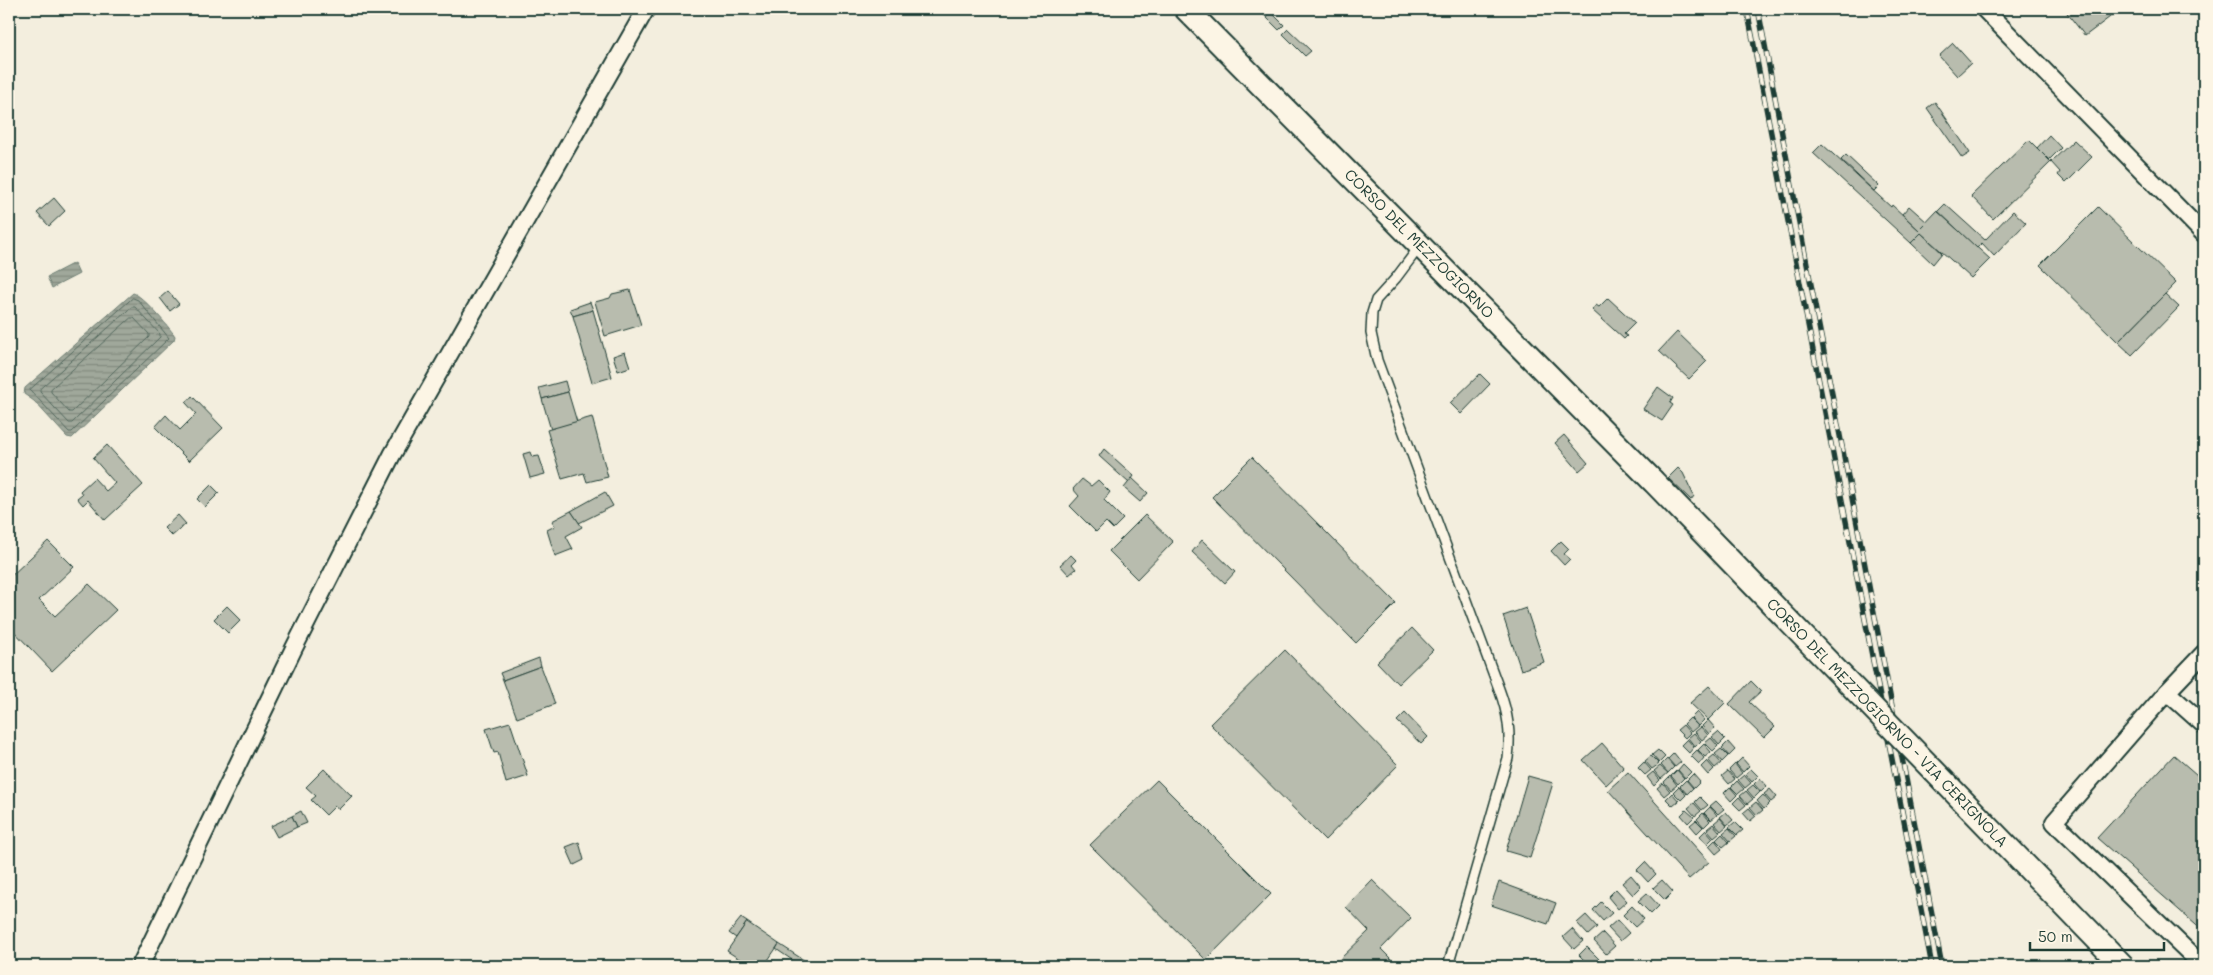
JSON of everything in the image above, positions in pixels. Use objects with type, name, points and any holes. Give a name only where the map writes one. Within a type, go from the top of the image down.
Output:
[{"type":"main road","name":"CORSO DEL MEZZOGIORNO","points":[[1186,9],[1652,480]]},
{"type":"main road","name":"CORSO DEL MEZZOGIORNO - VIA CERIGNOLA","points":[[1652,480],[2123,966]]},
{"type":"street","points":[[140,966],[286,665],[392,455],[646,9]]},
{"type":"street","points":[[1984,9],[2204,234]]},
{"type":"street","points":[[2203,966],[2054,822],[2167,692],[2204,653]]},
{"type":"street","points":[[2167,692],[2204,725]]},
{"type":"lane","points":[[1421,246],[1376,300],[1372,313],[1371,333],[1377,360],[1499,689],[1508,716],[1511,738],[1508,758],[1448,966]]},
{"type":"water","points":[[74,263],[79,274],[52,288],[47,277]]},
{"type":"water","points":[[133,293],[149,305],[175,336],[174,340],[72,438],[67,437],[34,401],[24,394],[25,388]]},
{"type":"building","points":[[1258,9],[1268,9],[1284,25],[1279,30]]},
{"type":"building","points":[[2064,9],[2110,9],[2114,14],[2085,36]]},
{"type":"building","points":[[1288,29],[1311,51],[1305,56],[1283,34]]},
{"type":"building","points":[[1953,43],[1971,63],[1957,76],[1939,56]]},
{"type":"building","points":[[1935,102],[1970,153],[1962,158],[1927,108]]},
{"type":"building","points":[[2049,135],[2061,148],[2049,160],[2037,148]]},
{"type":"building","points":[[2029,140],[2051,162],[1993,219],[1971,196]]},
{"type":"building","points":[[2074,140],[2092,157],[2066,183],[2058,175],[2060,172],[2051,162]]},
{"type":"building","points":[[1822,144],[1919,230],[1937,211],[1990,259],[1971,278],[1921,233],[1911,243],[1813,153]]},
{"type":"building","points":[[1846,155],[1879,186],[1874,191],[1841,160]]},
{"type":"building","points":[[54,198],[65,211],[49,226],[37,213]]},
{"type":"building","points":[[1945,204],[1985,240],[2013,211],[2026,223],[1994,256],[1982,243],[1977,248],[1938,211]]},
{"type":"building","points":[[1909,206],[1927,222],[1919,230],[1902,214]]},
{"type":"building","points":[[2098,207],[2176,283],[2118,342],[2040,265]]},
{"type":"building","points":[[1921,233],[1942,253],[1933,264],[1911,243]]},
{"type":"building","points":[[630,290],[641,325],[605,336],[595,302],[610,298],[612,294]]},
{"type":"building","points":[[168,291],[179,304],[170,311],[160,298]]},
{"type":"building","points":[[2165,294],[2179,307],[2132,355],[2118,342]]},
{"type":"building","points":[[1608,298],[1635,323],[1624,334],[1627,336],[1624,339],[1592,310],[1596,305],[1599,307]]},
{"type":"building","points":[[590,302],[593,310],[573,316],[570,309]]},
{"type":"building","points":[[593,310],[612,377],[592,383],[573,316]]},
{"type":"building","points":[[1677,332],[1707,361],[1689,379],[1659,351]]},
{"type":"building","points":[[625,352],[630,367],[618,371],[613,356]]},
{"type":"building","points":[[1480,374],[1490,384],[1461,414],[1450,403]]},
{"type":"building","points":[[565,381],[568,392],[542,399],[539,388]]},
{"type":"building","points":[[1658,387],[1673,398],[1670,403],[1673,405],[1662,421],[1643,409]]},
{"type":"building","points":[[568,392],[577,422],[551,430],[542,399]]},
{"type":"building","points":[[192,396],[223,428],[189,461],[155,427],[166,415],[180,430],[196,414],[186,403]]},
{"type":"building","points":[[592,417],[608,477],[587,482],[584,473],[562,479],[547,430]]},
{"type":"building","points":[[1564,435],[1588,463],[1579,471],[1555,443]]},
{"type":"building","points":[[107,445],[143,485],[105,520],[88,500],[83,505],[77,498],[82,494],[80,491],[94,478],[106,491],[115,483],[93,458]]},
{"type":"building","points":[[1104,449],[1134,476],[1129,483],[1099,456]]},
{"type":"building","points":[[530,452],[532,457],[539,456],[545,474],[530,478],[523,454]]},
{"type":"building","points":[[1252,457],[1396,603],[1356,643],[1212,497]]},
{"type":"building","points":[[1678,468],[1683,473],[1694,496],[1691,500],[1668,478]]},
{"type":"building","points":[[1132,478],[1148,493],[1140,502],[1124,488]]},
{"type":"building","points":[[1082,479],[1091,486],[1098,480],[1110,492],[1104,500],[1123,519],[1113,529],[1106,522],[1096,532],[1070,506],[1079,496],[1073,489]]},
{"type":"building","points":[[211,485],[219,493],[205,507],[197,499]]},
{"type":"building","points":[[605,492],[613,506],[579,523],[571,511]]},
{"type":"building","points":[[571,511],[582,527],[566,536],[573,549],[555,556],[547,530],[555,526],[552,521]]},
{"type":"building","points":[[178,515],[186,524],[172,536],[164,528]]},
{"type":"building","points":[[1145,515],[1173,542],[1137,579],[1109,551]]},
{"type":"building","points":[[1202,540],[1235,572],[1225,583],[1192,552]]},
{"type":"building","points":[[48,541],[74,567],[39,600],[55,616],[89,584],[116,610],[52,671],[9,626],[9,578]]},
{"type":"building","points":[[1561,541],[1569,549],[1564,554],[1570,559],[1564,565],[1551,551]]},
{"type":"building","points":[[1071,555],[1076,560],[1072,564],[1076,569],[1069,575],[1060,565]]},
{"type":"building","points":[[227,606],[241,620],[228,633],[214,619]]},
{"type":"building","points":[[1526,608],[1544,662],[1521,670],[1503,616]]},
{"type":"building","points":[[1412,628],[1433,650],[1398,684],[1377,662]]},
{"type":"building","points":[[1285,650],[1398,765],[1325,840],[1210,724]]},
{"type":"building","points":[[539,658],[541,666],[503,680],[500,673]]},
{"type":"building","points":[[541,666],[555,704],[517,718],[503,680]]},
{"type":"building","points":[[1751,681],[1761,691],[1749,702],[1775,727],[1764,738],[1729,704]]},
{"type":"building","points":[[1709,686],[1725,703],[1708,720],[1690,703]]},
{"type":"building","points":[[1697,712],[1704,720],[1698,726],[1691,718]]},
{"type":"building","points":[[1405,713],[1428,737],[1421,744],[1397,721]]},
{"type":"building","points":[[1690,718],[1698,726],[1691,732],[1684,724]]},
{"type":"building","points":[[1708,720],[1715,728],[1709,734],[1702,726]]},
{"type":"building","points":[[510,722],[528,776],[506,783],[498,752],[494,753],[486,729]]},
{"type":"building","points":[[1683,725],[1690,733],[1685,738],[1677,730]]},
{"type":"building","points":[[1701,727],[1708,735],[1702,740],[1695,732]]},
{"type":"building","points":[[1718,732],[1725,739],[1719,745],[1712,737]]},
{"type":"building","points":[[1694,733],[1701,741],[1695,747],[1688,738]]},
{"type":"building","points":[[1711,738],[1718,746],[1713,751],[1705,743]]},
{"type":"building","points":[[1687,739],[1694,747],[1689,753],[1681,745]]},
{"type":"building","points":[[1728,742],[1735,750],[1729,756],[1722,748]]},
{"type":"building","points":[[1602,743],[1624,768],[1606,785],[1583,760]]},
{"type":"building","points":[[1704,744],[1711,752],[1705,757],[1698,750]]},
{"type":"building","points":[[1721,749],[1728,756],[1722,762],[1715,754]]},
{"type":"building","points":[[1658,750],[1665,757],[1659,763],[1652,755]]},
{"type":"building","points":[[1697,750],[1704,758],[1699,764],[1691,756]]},
{"type":"building","points":[[1674,753],[1681,762],[1675,767],[1668,759]]},
{"type":"building","points":[[1714,755],[1721,763],[1715,768],[1708,760]]},
{"type":"building","points":[[2174,755],[2204,781],[2204,932],[2097,838]]},
{"type":"building","points":[[1651,756],[1659,764],[1652,769],[1645,761]]},
{"type":"building","points":[[1742,758],[1749,766],[1743,772],[1736,764]]},
{"type":"building","points":[[1667,759],[1674,767],[1668,773],[1661,765]]},
{"type":"building","points":[[1707,761],[1714,769],[1708,775],[1701,767]]},
{"type":"building","points":[[1644,762],[1651,770],[1645,775],[1638,768]]},
{"type":"building","points":[[1683,764],[1691,772],[1685,778],[1678,770]]},
{"type":"building","points":[[1735,764],[1742,773],[1736,778],[1729,770]]},
{"type":"building","points":[[1660,766],[1668,773],[1661,779],[1654,771]]},
{"type":"building","points":[[324,769],[352,796],[339,809],[335,806],[326,815],[311,800],[316,796],[306,787]]},
{"type":"building","points":[[1751,769],[1758,776],[1752,782],[1745,774]]},
{"type":"building","points":[[1677,770],[1684,778],[1678,784],[1671,776]]},
{"type":"building","points":[[1728,771],[1735,779],[1729,784],[1722,776]]},
{"type":"building","points":[[1628,772],[1709,862],[1689,879],[1608,790]]},
{"type":"building","points":[[1653,772],[1660,780],[1654,786],[1647,777]]},
{"type":"building","points":[[1693,774],[1700,782],[1694,788],[1687,780]]},
{"type":"building","points":[[1744,775],[1751,783],[1745,788],[1738,780]]},
{"type":"building","points":[[1528,776],[1553,783],[1530,858],[1506,851]]},
{"type":"building","points":[[1670,776],[1677,785],[1671,790],[1664,782]]},
{"type":"building","points":[[1760,778],[1767,786],[1761,792],[1754,784]]},
{"type":"building","points":[[1157,780],[1271,894],[1206,960],[1090,845]]},
{"type":"building","points":[[1686,780],[1693,788],[1687,794],[1680,786]]},
{"type":"building","points":[[1737,781],[1744,789],[1738,794],[1731,787]]},
{"type":"building","points":[[1663,783],[1670,791],[1664,796],[1657,788]]},
{"type":"building","points":[[1753,785],[1760,792],[1754,798],[1747,790]]},
{"type":"building","points":[[1679,786],[1686,795],[1681,800],[1673,792]]},
{"type":"building","points":[[1730,787],[1737,795],[1731,801],[1724,793]]},
{"type":"building","points":[[1770,789],[1777,797],[1771,802],[1764,794]]},
{"type":"building","points":[[1746,791],[1753,799],[1747,804],[1740,796]]},
{"type":"building","points":[[1672,793],[1679,801],[1673,806],[1666,799]]},
{"type":"building","points":[[1763,795],[1770,803],[1764,809],[1757,801]]},
{"type":"building","points":[[1700,797],[1708,805],[1702,810],[1695,802]]},
{"type":"building","points":[[1739,797],[1746,805],[1740,810],[1733,803]]},
{"type":"building","points":[[1716,801],[1724,809],[1718,814],[1710,806]]},
{"type":"building","points":[[1756,802],[1763,810],[1757,815],[1750,807]]},
{"type":"building","points":[[1694,803],[1701,811],[1695,816],[1688,808]]},
{"type":"building","points":[[1710,807],[1717,815],[1711,820],[1704,813]]},
{"type":"building","points":[[1749,808],[1756,816],[1750,821],[1743,813]]},
{"type":"building","points":[[1686,810],[1694,817],[1688,823],[1681,815]]},
{"type":"building","points":[[301,811],[307,823],[297,827],[292,816]]},
{"type":"building","points":[[1726,812],[1733,820],[1727,825],[1720,817]]},
{"type":"building","points":[[1703,813],[1710,821],[1704,827],[1697,819]]},
{"type":"building","points":[[292,816],[297,827],[277,837],[271,826]]},
{"type":"building","points":[[1720,818],[1727,826],[1721,831],[1714,823]]},
{"type":"building","points":[[1696,820],[1703,827],[1697,833],[1690,825]]},
{"type":"building","points":[[1735,822],[1743,830],[1737,835],[1729,827]]},
{"type":"building","points":[[1713,824],[1720,832],[1714,837],[1707,829]]},
{"type":"building","points":[[1729,828],[1736,836],[1730,841],[1723,833]]},
{"type":"building","points":[[1706,830],[1713,838],[1707,844],[1700,836]]},
{"type":"building","points":[[1722,834],[1729,842],[1723,847],[1716,840]]},
{"type":"building","points":[[1715,840],[1722,849],[1716,854],[1709,846]]},
{"type":"building","points":[[579,842],[584,860],[574,865],[566,847]]},
{"type":"building","points":[[1645,862],[1656,874],[1648,882],[1637,870]]},
{"type":"building","points":[[1631,875],[1641,887],[1633,895],[1622,883]]},
{"type":"building","points":[[1372,880],[1411,918],[1381,949],[1398,966],[1345,966],[1339,960],[1369,931],[1346,907]]},
{"type":"building","points":[[1662,880],[1673,892],[1665,900],[1653,888]]},
{"type":"building","points":[[1499,882],[1556,903],[1548,924],[1491,905]]},
{"type":"building","points":[[1616,889],[1627,901],[1618,909],[1608,897]]},
{"type":"building","points":[[1647,893],[1659,906],[1651,914],[1638,901]]},
{"type":"building","points":[[1601,902],[1612,913],[1603,921],[1593,910]]},
{"type":"building","points":[[1632,906],[1644,919],[1635,927],[1623,915]]},
{"type":"building","points":[[1586,915],[1597,927],[1588,935],[1577,923]]},
{"type":"building","points":[[741,918],[747,922],[736,938],[729,933]]},
{"type":"building","points":[[1617,920],[1629,933],[1620,941],[1608,928]]},
{"type":"building","points":[[747,922],[779,944],[764,966],[750,966],[727,951]]},
{"type":"building","points":[[1572,929],[1583,941],[1574,949],[1563,937]]},
{"type":"building","points":[[1603,933],[1615,946],[1606,954],[1594,941]]},
{"type":"building","points":[[779,944],[813,966],[801,966],[776,949]]},
{"type":"building","points":[[1587,947],[1600,960],[1593,966],[1590,966],[1579,955]]},
{"type":"railway","points":[[1747,9],[1932,966]]},
{"type":"railway","points":[[1758,9],[1942,966]]}]
